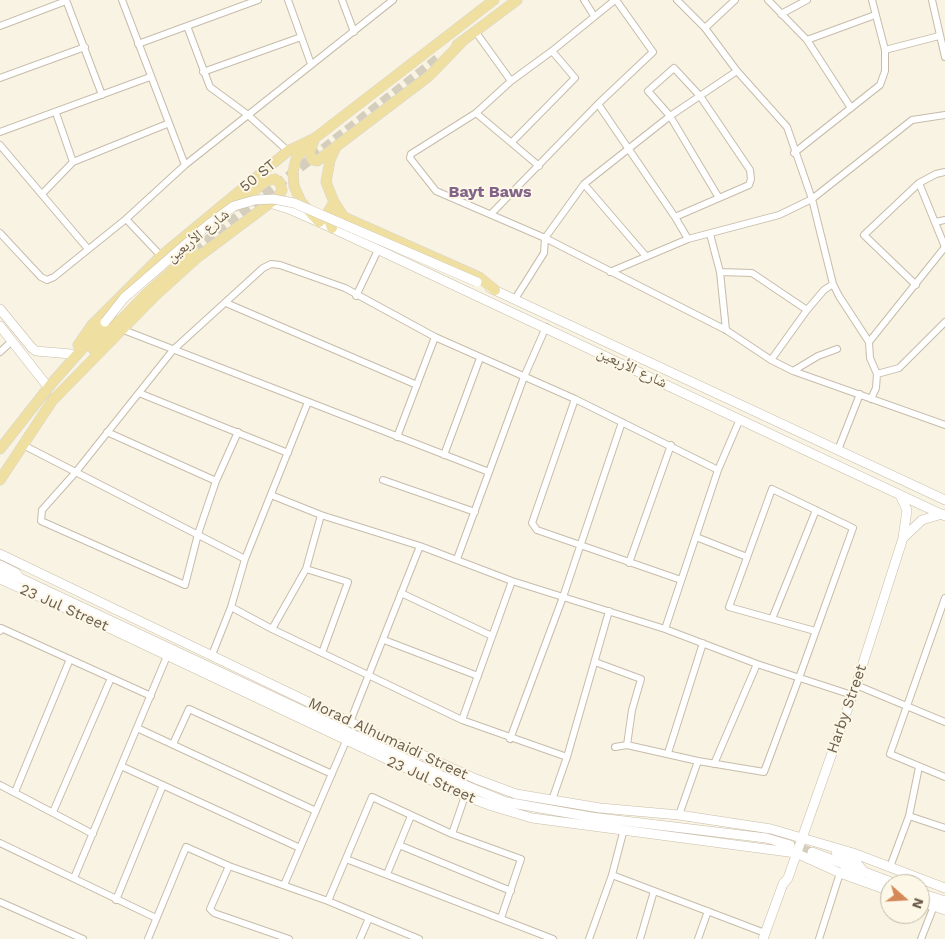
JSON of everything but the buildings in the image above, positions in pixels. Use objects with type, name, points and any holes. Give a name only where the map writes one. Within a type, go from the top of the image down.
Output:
[{"type":"main road","name":"50 ST","points":[[50,385],[91,326],[161,256],[288,152],[312,140],[494,0]]},
{"type":"main road","points":[[440,57],[517,0]]},
{"type":"main road","points":[[312,140],[309,152],[313,160],[320,160],[429,76],[462,42]]},
{"type":"main road","points":[[312,140],[296,159],[292,172],[294,186],[301,202],[319,222],[327,214],[334,202]]},
{"type":"main road","points":[[335,148],[330,160],[326,182],[340,214],[350,221],[479,277],[494,290]]},
{"type":"main road","name":"50 ST","points":[[0,449],[50,385],[105,322],[185,249],[266,181],[275,179],[280,183],[282,190],[278,197],[262,208]]},
{"type":"main road","points":[[51,402],[121,329],[198,257],[262,208]]},
{"type":"main road","points":[[332,228],[329,223],[331,217],[335,214],[340,214]]},
{"type":"main road","points":[[0,480],[51,402],[74,371],[114,326],[146,294],[194,251]]},
{"type":"street","points":[[0,26],[66,0],[102,95]]},
{"type":"street","points":[[122,0],[185,165]]},
{"type":"street","points":[[138,44],[258,0]]},
{"type":"street","points":[[288,0],[311,64]]},
{"type":"street","points":[[342,0],[354,32]]},
{"type":"street","points":[[0,233],[42,277],[47,280],[54,277],[126,218],[185,165],[393,0]]},
{"type":"street","points":[[584,0],[594,16]]},
{"type":"street","points":[[491,214],[598,104],[653,52],[616,0],[511,81],[476,112],[411,154],[410,158],[436,190],[545,238],[726,330],[771,360],[793,371],[945,425]]},
{"type":"street","points":[[677,0],[705,28],[737,71],[786,128],[812,199],[833,284],[838,296],[869,342],[870,358],[877,374],[876,388],[872,399]]},
{"type":"street","points":[[705,28],[735,0]]},
{"type":"street","points":[[768,0],[807,40],[851,108]]},
{"type":"street","points":[[781,14],[807,0]]},
{"type":"street","points":[[794,154],[880,85],[886,71],[885,50],[872,0]]},
{"type":"street","points":[[932,0],[945,57]]},
{"type":"street","points":[[807,40],[875,15]]},
{"type":"street","points":[[186,26],[210,87],[248,115],[288,152]]},
{"type":"street","points":[[475,32],[511,81]]},
{"type":"street","points":[[885,50],[939,36]]},
{"type":"street","points":[[203,72],[301,37]]},
{"type":"street","points":[[0,78],[85,47]]},
{"type":"street","points":[[512,142],[575,78],[552,51]]},
{"type":"street","points":[[675,217],[719,198],[749,185],[750,170],[700,96],[674,68],[648,91],[670,116],[719,198]]},
{"type":"street","points":[[515,299],[544,253],[545,238],[584,184],[628,147],[737,71]]},
{"type":"street","points":[[0,132],[150,77]]},
{"type":"street","points":[[598,104],[688,239]]},
{"type":"street","points":[[476,112],[539,166]]},
{"type":"street","points":[[56,113],[73,162]]},
{"type":"street","points":[[610,272],[688,239],[779,215],[812,199],[912,120],[945,115]]},
{"type":"street","points":[[42,194],[73,162],[168,124]]},
{"type":"street","points":[[0,145],[88,249]]},
{"type":"street","points":[[916,285],[864,235],[919,184],[936,174],[945,172]]},
{"type":"street","points":[[584,184],[645,256]]},
{"type":"street","points":[[869,342],[945,247],[919,184]]},
{"type":"street","name":"شارع الأربعين","points":[[105,322],[124,298],[208,225],[234,206],[255,200],[273,199],[294,203],[515,299],[945,500]]},
{"type":"street","name":"شارع الأربعين","points":[[262,208],[270,203],[319,222],[944,515]]},
{"type":"street","points":[[126,218],[161,256]]},
{"type":"street","points":[[936,222],[945,220]]},
{"type":"street","points":[[710,234],[720,272],[726,330]]},
{"type":"street","points":[[356,296],[378,250]]},
{"type":"street","points":[[238,432],[216,482],[198,534],[185,585],[41,521],[42,510],[75,473],[173,350],[263,268],[271,264],[280,265],[345,288],[356,296],[435,337],[575,399],[718,470]]},
{"type":"street","points":[[720,272],[752,273],[807,310]]},
{"type":"street","points":[[771,360],[807,310],[824,290],[833,284]]},
{"type":"street","points":[[226,303],[417,385]]},
{"type":"street","points":[[0,309],[36,351],[71,354]]},
{"type":"street","points":[[877,374],[899,368],[945,322]]},
{"type":"street","points":[[0,326],[50,385]]},
{"type":"street","points":[[457,560],[524,377],[546,327]]},
{"type":"street","points":[[121,329],[489,472]]},
{"type":"street","points":[[397,437],[435,337]]},
{"type":"street","points":[[0,352],[12,341]]},
{"type":"street","points":[[793,371],[818,356],[837,349]]},
{"type":"street","points":[[444,455],[480,358]]},
{"type":"street","points":[[139,393],[288,452]]},
{"type":"street","points":[[838,450],[860,394]]},
{"type":"street","points":[[575,399],[532,523],[537,530],[680,580]]},
{"type":"street","points":[[212,655],[231,607],[245,559],[308,402]]},
{"type":"street","points":[[665,628],[718,470],[740,419]]},
{"type":"street","points":[[510,739],[562,598],[622,422]]},
{"type":"street","points":[[107,432],[216,482]]},
{"type":"street","points":[[23,444],[75,473],[245,559]]},
{"type":"street","points":[[629,563],[670,446]]},
{"type":"street","points":[[383,480],[475,512]]},
{"type":"street","points":[[615,747],[627,745],[698,761],[764,772],[799,678],[816,631],[853,528],[772,489],[729,607],[816,631]]},
{"type":"street","points":[[272,495],[321,515],[420,546],[512,581],[562,598],[665,628],[757,664],[852,695]]},
{"type":"street","points":[[900,495],[906,510],[904,538]]},
{"type":"street","points":[[772,619],[816,510]]},
{"type":"street","points":[[272,629],[306,568],[321,515]]},
{"type":"street","points":[[904,538],[922,520],[929,516],[944,515]]},
{"type":"street","points":[[696,537],[747,557]]},
{"type":"street","name":"Harby Street","points":[[765,937],[788,887],[788,878],[796,853],[856,685],[904,538]]},
{"type":"street","points":[[350,722],[370,676],[420,546]]},
{"type":"street","name":"Morad Alhumaidi Street","points":[[0,554],[350,722],[480,781],[516,794],[771,829],[802,836]]},
{"type":"street","points":[[0,565],[20,578]]},
{"type":"street","points":[[306,568],[348,582],[322,654]]},
{"type":"street","points":[[0,573],[20,578],[442,776],[506,802],[591,817],[766,838],[790,845]]},
{"type":"street","name":"23 Jul Street","points":[[0,579],[465,796],[532,818],[768,848],[812,856],[840,873],[880,887]]},
{"type":"street","points":[[462,720],[512,581]]},
{"type":"street","points":[[401,593],[492,636]]},
{"type":"street","points":[[945,598],[890,754],[945,777]]},
{"type":"street","points":[[231,607],[322,654],[462,720],[510,739],[567,757]]},
{"type":"street","points":[[552,800],[596,662],[609,612]]},
{"type":"street","points":[[0,631],[2,628],[151,696]]},
{"type":"street","points":[[384,640],[478,676]]},
{"type":"street","points":[[668,753],[703,643]]},
{"type":"street","points":[[74,878],[167,656]]},
{"type":"street","points":[[15,792],[70,659]]},
{"type":"street","points":[[596,662],[641,679],[632,710],[627,745]]},
{"type":"street","points":[[714,764],[757,664]]},
{"type":"street","points":[[231,666],[245,678],[248,685]]},
{"type":"street","points":[[53,812],[111,678]]},
{"type":"street","points":[[856,685],[945,722]]},
{"type":"street","points":[[172,744],[189,709],[332,774]]},
{"type":"street","points":[[137,728],[316,811]]},
{"type":"street","points":[[284,885],[346,741]]},
{"type":"street","points":[[679,816],[698,761]]},
{"type":"street","points":[[121,766],[300,848]]},
{"type":"street","points":[[890,867],[909,816],[920,767]]},
{"type":"street","points":[[480,781],[506,802]]},
{"type":"street","points":[[0,785],[93,834]]},
{"type":"street","points":[[116,900],[163,785]]},
{"type":"street","points":[[452,834],[465,796]]},
{"type":"street","points":[[328,901],[372,797],[452,834],[521,860],[501,918]]},
{"type":"street","points":[[541,808],[551,816],[576,820],[587,825]]},
{"type":"street","points":[[387,874],[411,816]]},
{"type":"street","points":[[909,816],[945,828]]},
{"type":"street","points":[[709,830],[728,826],[762,831],[771,829]]},
{"type":"street","points":[[589,939],[612,875],[624,830]]},
{"type":"street","points":[[709,830],[726,838],[762,844],[768,848]]},
{"type":"street","points":[[802,836],[945,888]]},
{"type":"street","points":[[821,842],[830,850],[856,862],[864,872]]},
{"type":"street","points":[[0,843],[156,918]]},
{"type":"street","points":[[399,845],[511,891]]},
{"type":"street","points":[[148,939],[186,847],[229,866],[328,901],[419,939]]},
{"type":"street","points":[[812,856],[851,872],[864,872],[880,878]]},
{"type":"street","points":[[346,859],[553,939]]},
{"type":"street","points":[[229,866],[210,909],[214,913],[289,939]]},
{"type":"street","points":[[820,939],[840,873]]},
{"type":"street","points":[[612,875],[708,911],[765,937]]},
{"type":"street","points":[[640,939],[654,891]]},
{"type":"street","points":[[930,897],[945,902]]},
{"type":"street","points":[[0,902],[83,939]]},
{"type":"street","points":[[930,905],[945,910]]},
{"type":"street","points":[[921,939],[934,906]]},
{"type":"street","points":[[698,939],[708,911]]},
{"type":"street","points":[[360,939],[369,918]]},
{"type":"tunnel","points":[[194,251],[440,57]]},
{"type":"tunnel","points":[[790,845],[812,852]]},
{"type":"district","name":"Bayt Baws","points":[[490,192]]}]
